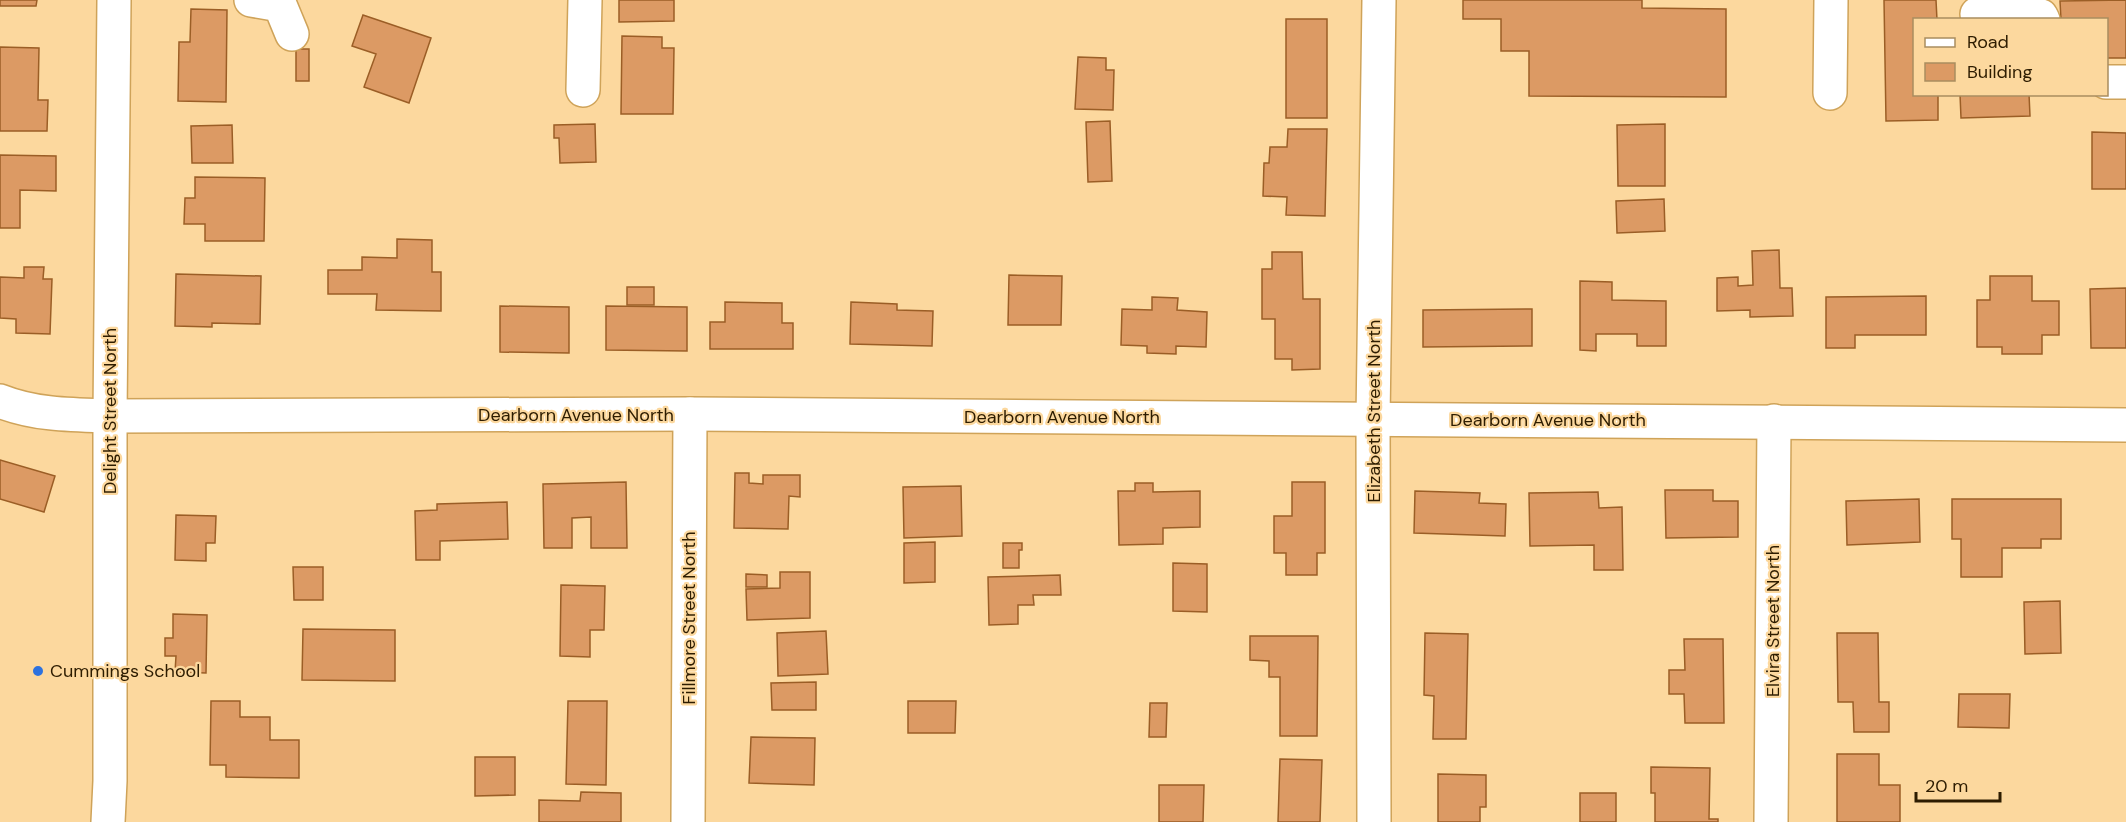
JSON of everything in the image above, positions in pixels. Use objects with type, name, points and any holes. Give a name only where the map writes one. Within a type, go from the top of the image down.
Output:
[{"type":"street","name":"Delight Street North","points":[[108,822],[114,0]]},
{"type":"street","points":[[251,0],[280,5],[292,34]]},
{"type":"street","points":[[583,90],[585,0]]},
{"type":"street","name":"Elizabeth Street North","points":[[1374,822],[1373,419],[1379,0]]},
{"type":"street","points":[[1830,93],[1831,0]]},
{"type":"street","points":[[1977,14],[2041,16],[2042,18]]},
{"type":"street","points":[[2108,82],[2126,82]]},
{"type":"street","name":"Dearborn Avenue North","points":[[0,401],[19,408],[48,412],[110,416],[690,414],[2126,425]]},
{"type":"street","name":"Fillmore Street North","points":[[688,822],[690,414]]},
{"type":"street","name":"Elvira Street North","points":[[1771,822],[1774,421]]},
{"type":"building","points":[[0,0],[37,0],[36,6],[0,6]]},
{"type":"building","points":[[619,0],[674,0],[674,21],[619,22]]},
{"type":"building","points":[[1463,0],[1642,0],[1642,8],[1726,9],[1726,97],[1529,96],[1529,51],[1501,51],[1501,19],[1463,19]]},
{"type":"building","points":[[1884,0],[1936,0],[1937,18],[1913,18],[1913,96],[1938,96],[1938,120],[1886,121]]},
{"type":"building","points":[[2126,0],[2126,58],[2108,58],[2108,18],[2061,18],[2060,1]]},
{"type":"building","points":[[191,9],[227,10],[226,102],[178,101],[179,42],[190,42]]},
{"type":"building","points":[[363,15],[431,38],[409,103],[364,87],[376,54],[352,46]]},
{"type":"building","points":[[1286,19],[1327,19],[1327,118],[1286,118]]},
{"type":"building","points":[[622,36],[662,37],[662,48],[674,48],[673,114],[621,114]]},
{"type":"building","points":[[0,47],[39,48],[38,100],[48,100],[47,131],[0,131]]},
{"type":"building","points":[[296,49],[309,49],[309,81],[296,81]]},
{"type":"building","points":[[1078,57],[1106,58],[1106,70],[1114,70],[1113,110],[1075,109]]},
{"type":"building","points":[[1960,96],[2029,96],[2030,116],[1961,118]]},
{"type":"building","points":[[1110,121],[1112,181],[1088,182],[1086,122]]},
{"type":"building","points":[[595,124],[596,162],[560,163],[559,138],[554,138],[554,125]]},
{"type":"building","points":[[1665,124],[1665,186],[1618,186],[1617,125]]},
{"type":"building","points":[[232,125],[233,163],[192,163],[191,126]]},
{"type":"building","points":[[1288,129],[1327,129],[1325,216],[1286,215],[1287,197],[1263,196],[1264,163],[1269,163],[1270,147],[1287,147]]},
{"type":"building","points":[[2092,132],[2126,133],[2126,189],[2092,189]]},
{"type":"building","points":[[0,155],[56,156],[56,191],[20,190],[20,228],[0,228]]},
{"type":"building","points":[[195,177],[265,178],[264,241],[205,241],[205,224],[184,224],[185,198],[195,198]]},
{"type":"building","points":[[1664,199],[1665,231],[1617,233],[1616,201]]},
{"type":"building","points":[[397,239],[432,240],[432,272],[441,272],[441,311],[376,310],[377,294],[328,294],[328,270],[362,270],[362,257],[397,258]]},
{"type":"building","points":[[1779,250],[1780,288],[1792,288],[1793,316],[1750,317],[1750,310],[1717,311],[1717,278],[1738,277],[1738,286],[1753,285],[1752,251]]},
{"type":"building","points":[[1272,252],[1302,252],[1303,299],[1320,299],[1320,369],[1292,370],[1292,359],[1275,359],[1275,319],[1262,319],[1262,269],[1272,269]]},
{"type":"building","points":[[24,267],[44,267],[43,279],[52,279],[50,334],[16,333],[16,319],[0,318],[0,277],[24,278]]},
{"type":"building","points":[[176,274],[261,276],[260,324],[212,323],[212,327],[175,326]]},
{"type":"building","points":[[1009,275],[1062,276],[1061,325],[1008,325]]},
{"type":"building","points":[[1990,276],[2032,276],[2032,301],[2059,301],[2059,335],[2042,335],[2042,354],[2002,354],[2002,347],[1977,347],[1977,300],[1990,300]]},
{"type":"building","points":[[1580,281],[1612,282],[1612,300],[1666,301],[1666,346],[1637,346],[1637,334],[1596,334],[1596,351],[1580,350]]},
{"type":"building","points":[[627,287],[654,287],[654,305],[627,305]]},
{"type":"building","points":[[2126,288],[2126,348],[2091,348],[2090,289]]},
{"type":"building","points":[[1926,296],[1926,335],[1855,335],[1855,348],[1826,348],[1826,297]]},
{"type":"building","points":[[1152,297],[1178,298],[1177,310],[1207,312],[1206,347],[1176,346],[1176,354],[1147,353],[1147,346],[1121,345],[1122,309],[1152,310]]},
{"type":"building","points":[[725,302],[782,303],[782,323],[793,323],[793,349],[710,349],[710,322],[725,322]]},
{"type":"building","points":[[851,302],[897,304],[897,310],[933,311],[932,346],[850,344]]},
{"type":"building","points":[[500,306],[569,307],[569,353],[500,352]]},
{"type":"building","points":[[606,306],[687,307],[687,351],[606,350]]},
{"type":"building","points":[[1532,309],[1532,346],[1423,347],[1423,310]]},
{"type":"building","points":[[0,460],[55,476],[44,512],[0,499]]},
{"type":"building","points":[[735,473],[749,473],[749,483],[763,484],[763,475],[800,475],[800,497],[789,496],[788,529],[734,528]]},
{"type":"building","points":[[626,482],[627,548],[591,548],[591,517],[572,518],[572,548],[544,548],[543,484]]},
{"type":"building","points":[[1292,482],[1325,482],[1325,553],[1317,553],[1317,575],[1286,575],[1286,553],[1274,553],[1274,516],[1292,516]]},
{"type":"building","points":[[1135,483],[1153,483],[1153,492],[1200,491],[1200,527],[1163,528],[1163,544],[1119,545],[1118,491],[1135,491]]},
{"type":"building","points":[[961,486],[962,536],[904,538],[903,487]]},
{"type":"building","points":[[1665,490],[1713,490],[1713,501],[1738,501],[1738,537],[1666,538]]},
{"type":"building","points":[[1415,491],[1480,493],[1479,503],[1506,504],[1505,536],[1414,533]]},
{"type":"building","points":[[1598,492],[1599,508],[1622,507],[1623,570],[1594,570],[1594,545],[1530,546],[1529,493]]},
{"type":"building","points":[[1919,499],[1920,542],[1847,545],[1846,501]]},
{"type":"building","points":[[1952,499],[2061,499],[2061,539],[2041,539],[2041,548],[2002,548],[2002,577],[1961,577],[1961,539],[1952,539]]},
{"type":"building","points":[[507,502],[508,539],[440,541],[440,560],[416,560],[415,511],[437,510],[437,504]]},
{"type":"building","points":[[176,515],[216,516],[215,543],[206,543],[206,561],[175,560]]},
{"type":"building","points":[[935,542],[935,582],[904,583],[904,543]]},
{"type":"building","points":[[1003,543],[1022,543],[1022,550],[1019,550],[1019,568],[1003,568]]},
{"type":"building","points":[[1173,563],[1207,564],[1207,612],[1173,611]]},
{"type":"building","points":[[293,567],[323,567],[323,600],[294,600]]},
{"type":"building","points":[[780,572],[810,572],[810,618],[747,620],[746,589],[780,588]]},
{"type":"building","points":[[746,574],[767,575],[767,587],[746,587]]},
{"type":"building","points":[[1060,575],[1061,595],[1033,595],[1034,605],[1018,605],[1018,624],[989,625],[988,577]]},
{"type":"building","points":[[561,585],[605,586],[604,630],[590,630],[590,657],[560,656]]},
{"type":"building","points":[[2060,601],[2061,653],[2025,654],[2024,602]]},
{"type":"building","points":[[173,614],[207,615],[206,673],[175,672],[176,656],[165,656],[165,638],[173,638]]},
{"type":"building","points":[[303,629],[395,630],[395,681],[302,680]]},
{"type":"building","points":[[826,631],[828,674],[778,676],[777,633]]},
{"type":"building","points":[[1425,633],[1468,634],[1466,739],[1433,739],[1434,696],[1424,695]]},
{"type":"building","points":[[1837,633],[1878,633],[1879,702],[1889,702],[1889,732],[1854,732],[1853,702],[1838,702]]},
{"type":"building","points":[[1250,636],[1318,636],[1317,736],[1280,736],[1280,677],[1269,677],[1269,661],[1250,660]]},
{"type":"building","points":[[1684,639],[1723,639],[1724,723],[1685,723],[1684,694],[1669,694],[1669,670],[1685,670]]},
{"type":"building","points":[[816,682],[816,710],[772,710],[771,683]]},
{"type":"building","points":[[1959,694],[2010,694],[2009,728],[1958,727]]},
{"type":"building","points":[[211,701],[240,701],[240,717],[270,717],[270,740],[299,740],[299,778],[226,777],[226,765],[210,765]]},
{"type":"building","points":[[568,701],[607,701],[606,785],[566,784]]},
{"type":"building","points":[[908,701],[956,701],[955,733],[908,733]]},
{"type":"building","points":[[1150,703],[1167,703],[1166,737],[1149,737]]},
{"type":"building","points":[[751,737],[815,738],[814,785],[749,783]]},
{"type":"building","points":[[1837,754],[1879,754],[1879,785],[1900,785],[1900,822],[1837,822]]},
{"type":"building","points":[[475,757],[515,757],[515,795],[475,796]]},
{"type":"building","points":[[1280,759],[1322,760],[1320,822],[1278,822]]},
{"type":"building","points":[[1651,767],[1710,768],[1709,819],[1718,819],[1718,822],[1655,822],[1655,793],[1651,793]]},
{"type":"building","points":[[1438,774],[1486,775],[1486,807],[1480,807],[1480,822],[1438,822]]},
{"type":"building","points":[[1159,785],[1204,785],[1203,822],[1159,822]]},
{"type":"building","points":[[581,792],[621,793],[621,822],[539,822],[539,800],[580,801]]},
{"type":"building","points":[[1580,793],[1616,793],[1616,822],[1580,822]]},
{"type":"place","name":"Cummings School","points":[[38,671]]}]
